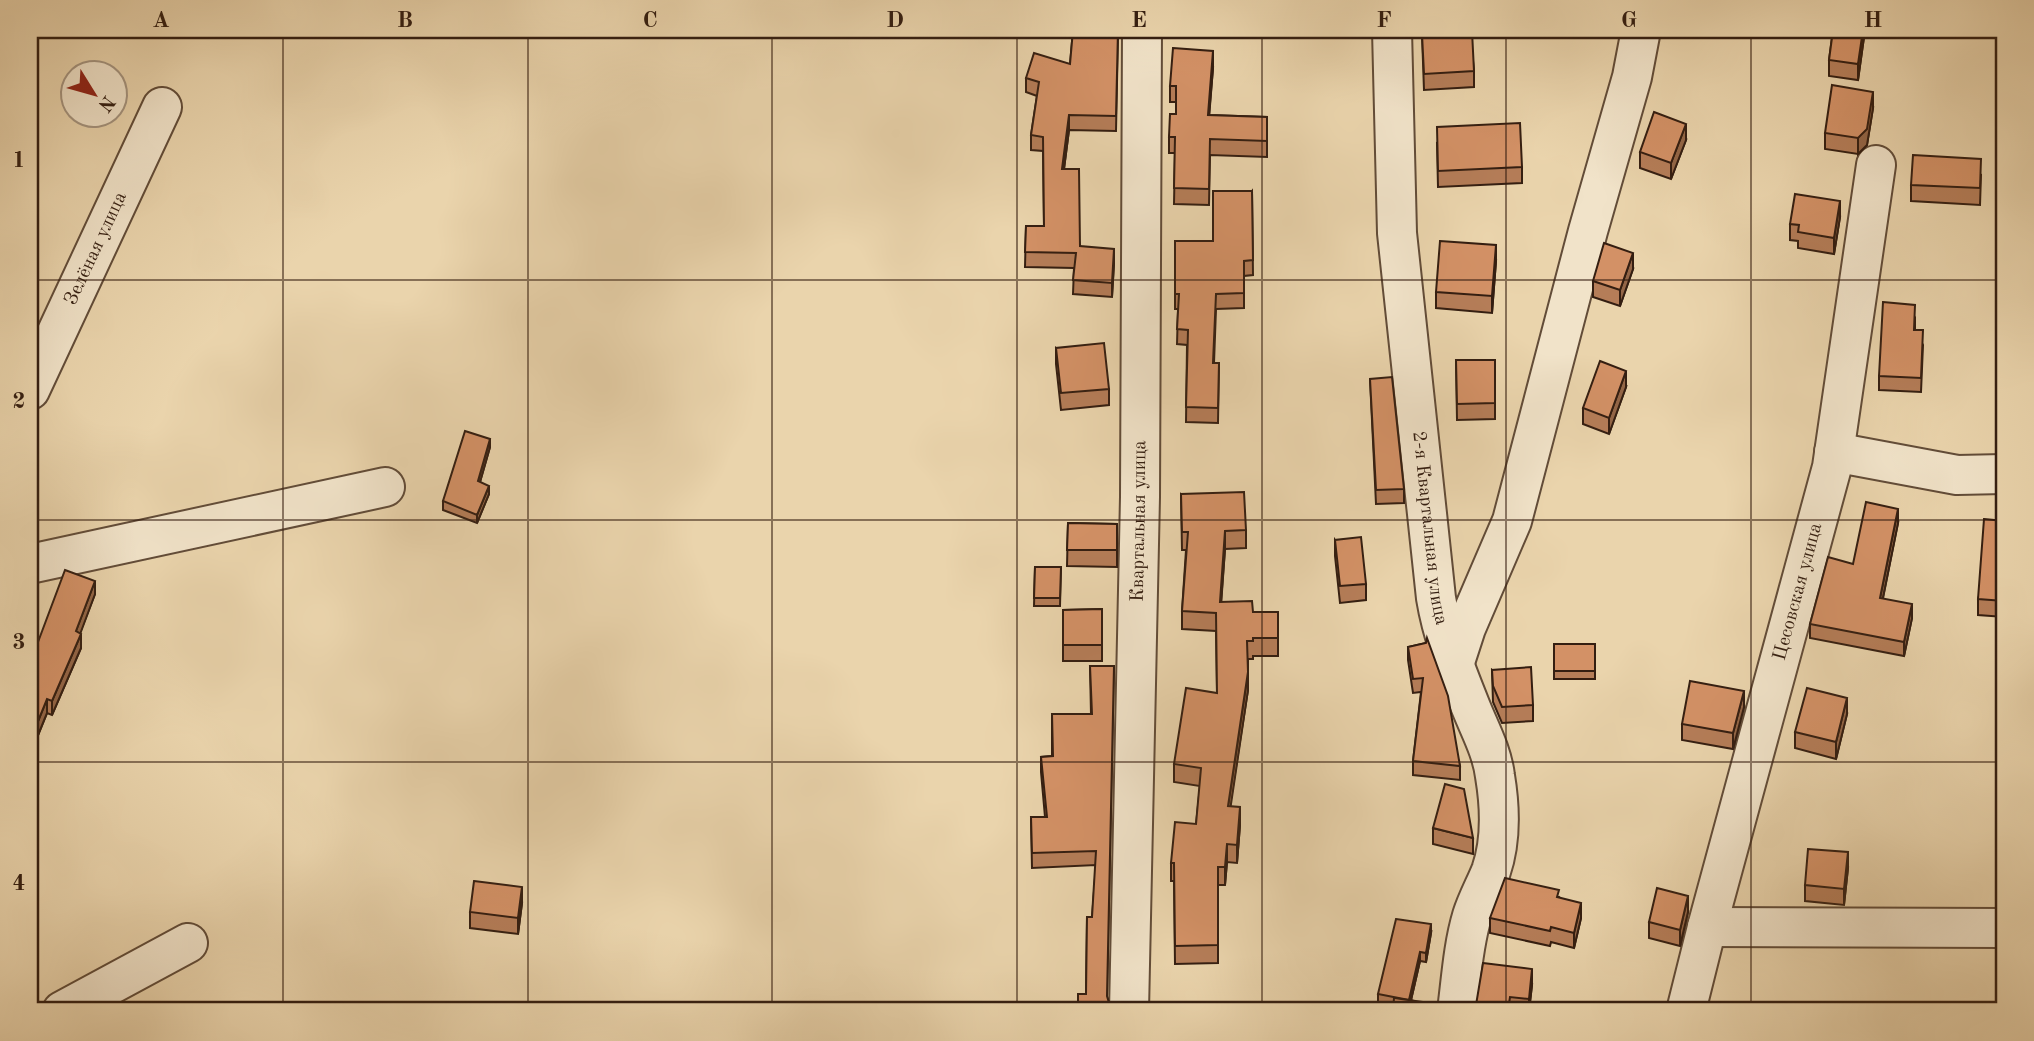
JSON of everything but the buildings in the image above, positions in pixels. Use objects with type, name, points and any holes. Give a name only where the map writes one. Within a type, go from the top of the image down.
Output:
[{"type":"street","name":"Квартальная улица","points":[[1129,1011],[1140,497],[1142,30]]},
{"type":"street","name":"2-я Квартальная улица","points":[[1392,30],[1397,233],[1439,620],[1488,749],[1495,773],[1498,802],[1497,842],[1492,869],[1468,932],[1457,1011]]},
{"type":"street","points":[[1454,665],[1466,628],[1512,521],[1588,231],[1632,76],[1641,30]]},
{"type":"street","name":"Зелёная улица","points":[[30,390],[162,107]]},
{"type":"street","name":"Цесовская улица","points":[[1686,1011],[1832,467],[1876,165]]},
{"type":"street","points":[[1834,452],[1957,475],[2004,474]]},
{"type":"street","points":[[30,564],[385,487]]},
{"type":"street","points":[[1707,927],[2004,928]]},
{"type":"street","points":[[62,1011],[188,943]]}]
